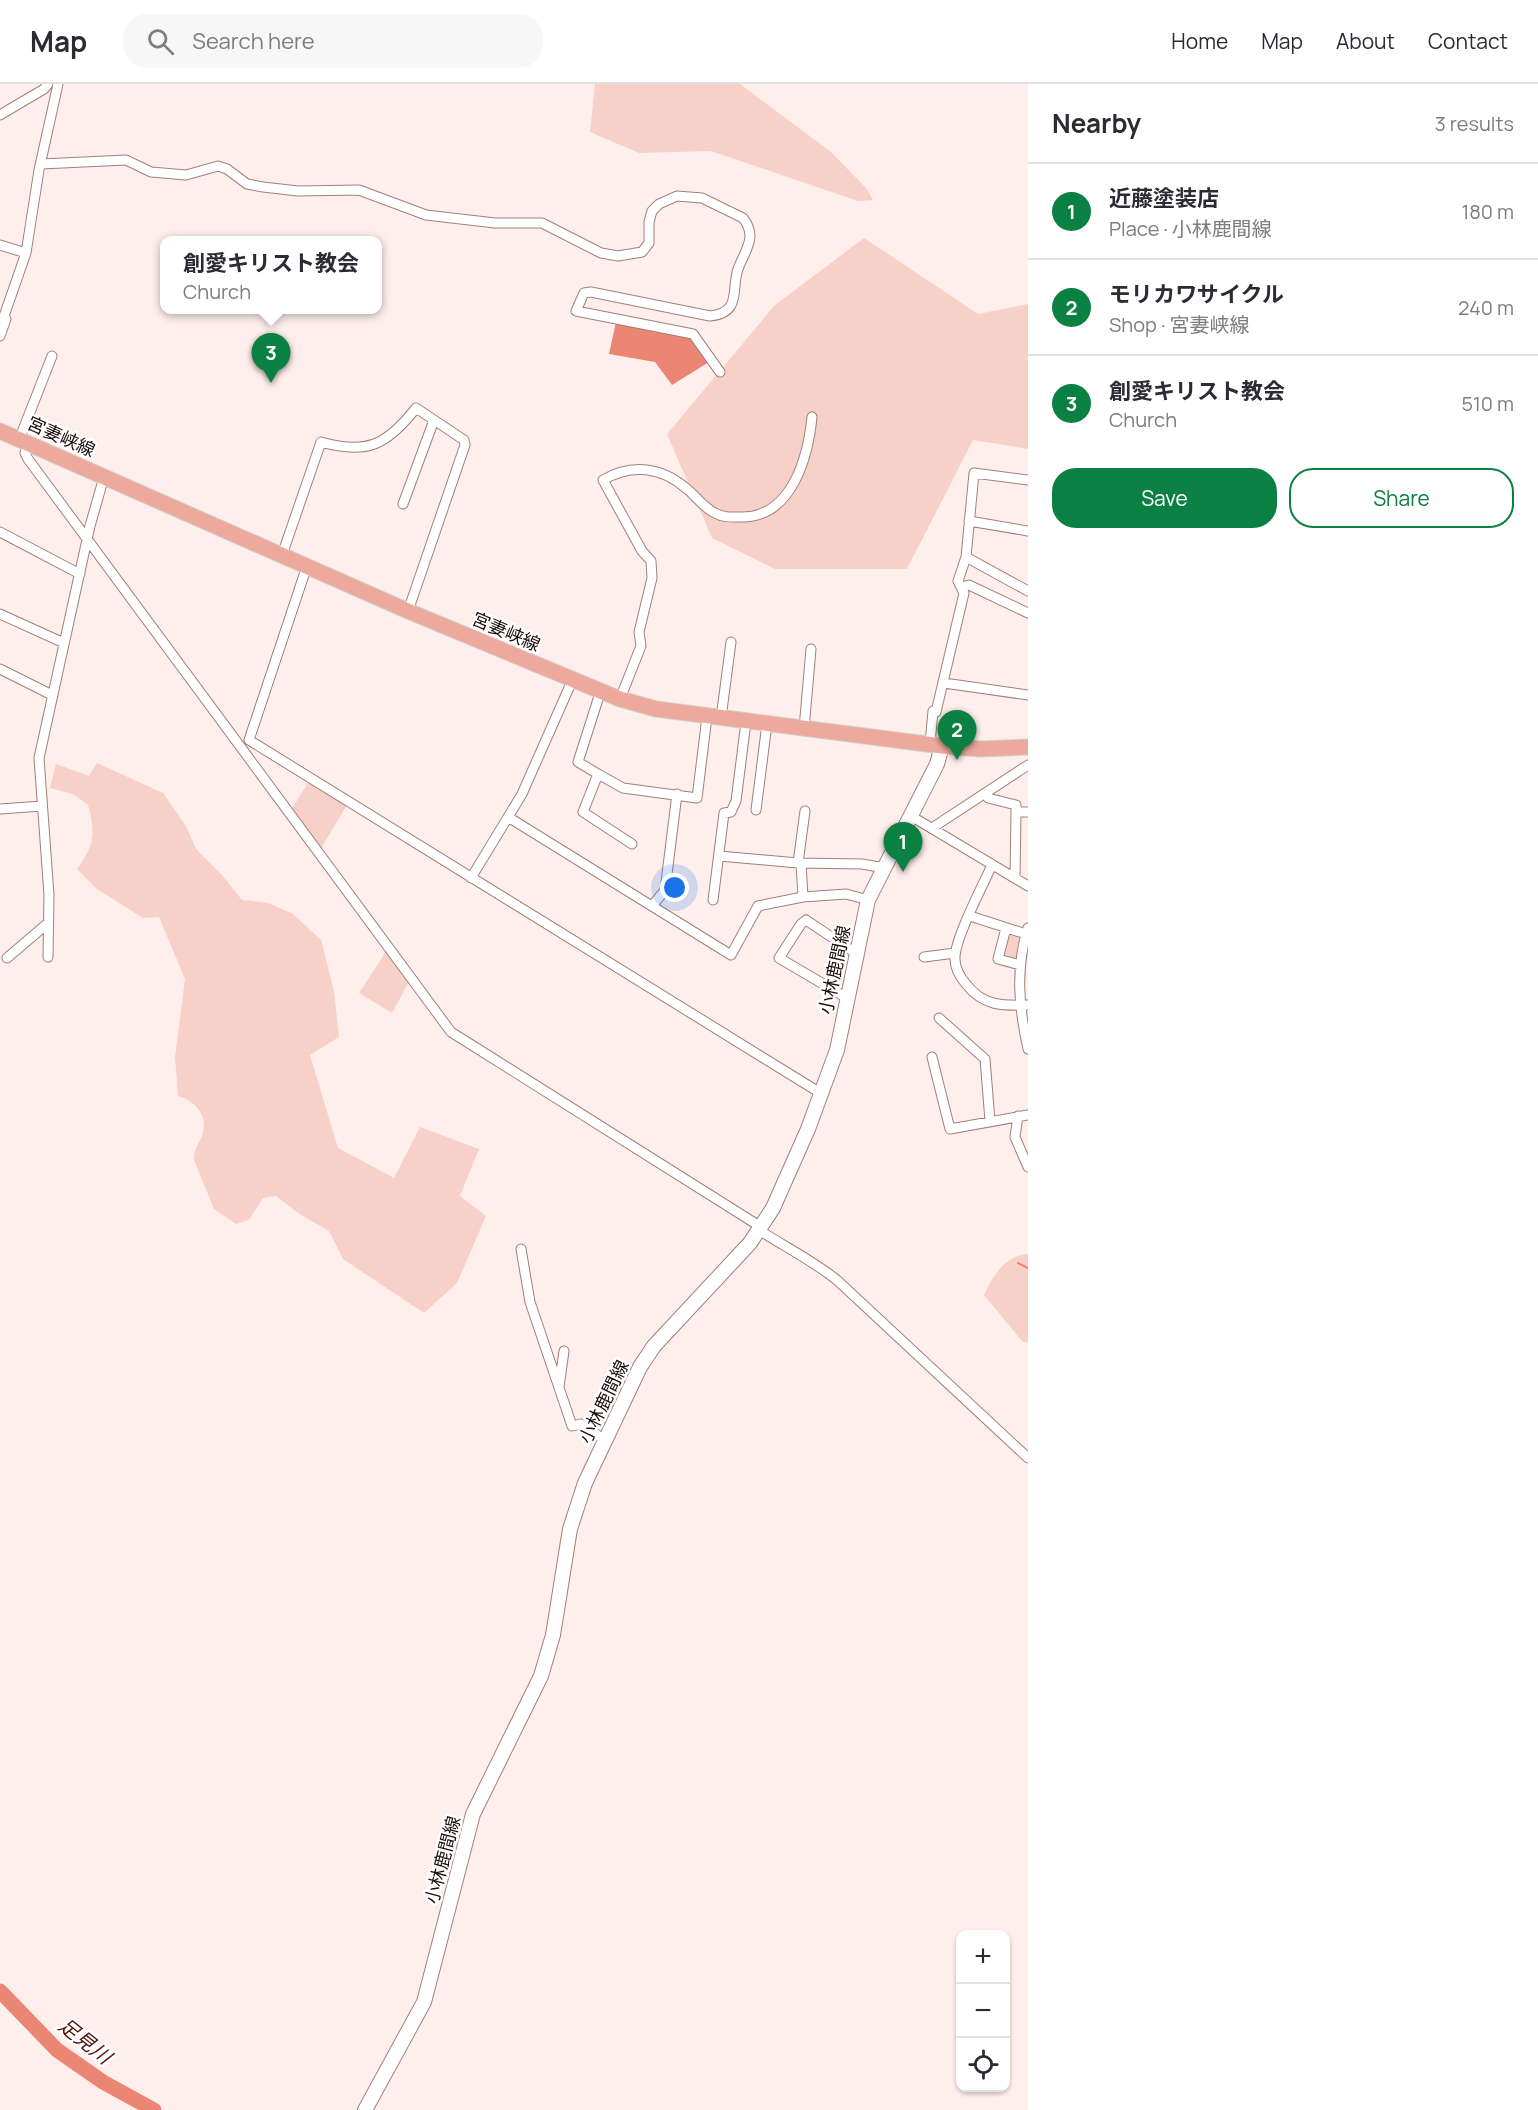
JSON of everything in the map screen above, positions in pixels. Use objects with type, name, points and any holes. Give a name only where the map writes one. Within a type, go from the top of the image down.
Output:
[{"type":"main road","name":"宮妻峡線","points":[[0,431],[600,693],[656,709],[746,722],[936,745],[980,748],[1028,747]]},
{"type":"main road","name":"小林鹿間線","points":[[365,2110],[424,2002],[473,1814],[541,1676],[553,1635],[574,1513],[605,1440],[640,1367],[654,1346],[760,1228],[786,1179],[822,1094],[837,1050],[868,900],[937,764],[936,745]]},
{"type":"street","points":[[0,115],[45,89],[48,84]]},
{"type":"street","points":[[0,336],[6,319],[2,318],[26,253],[41,164],[58,84]]},
{"type":"street","points":[[41,164],[126,160],[152,172],[186,175],[218,166],[227,169],[247,184],[262,187],[298,191],[359,190],[426,215],[495,223],[542,223],[601,253],[618,256],[636,255],[646,247],[650,238],[650,217],[659,204],[682,195],[702,198],[743,218],[751,236],[751,244],[738,271],[735,297],[724,312],[710,316],[591,292],[585,293],[580,298],[576,311],[693,334],[720,372]]},
{"type":"street","points":[[0,245],[26,253]]},
{"type":"street","points":[[52,356],[23,442],[28,459],[451,1032],[760,1228],[798,1256],[820,1266],[1028,1458]]},
{"type":"street","points":[[282,555],[321,442],[344,448],[371,445],[394,434],[416,408],[464,440],[465,445],[408,611]]},
{"type":"street","points":[[621,699],[641,646],[639,632],[652,578],[651,561],[642,551],[603,480],[626,469],[653,469],[670,476],[687,488],[712,512],[724,517],[751,517],[773,507],[788,493],[804,460],[812,417]]},
{"type":"street","points":[[403,504],[434,420]]},
{"type":"street","points":[[936,745],[933,711],[936,712],[944,683],[964,593],[958,581],[966,556],[974,473],[1028,480]]},
{"type":"street","points":[[48,957],[49,895],[39,758],[104,477]]},
{"type":"street","points":[[969,521],[1028,531]]},
{"type":"street","points":[[0,532],[81,574]]},
{"type":"street","points":[[966,556],[1028,591]]},
{"type":"street","points":[[244,753],[307,566]]},
{"type":"street","points":[[962,587],[969,585],[1028,613]]},
{"type":"street","points":[[0,614],[64,643]]},
{"type":"street","points":[[600,693],[578,762],[623,788],[697,798],[731,642]]},
{"type":"street","points":[[804,729],[811,649]]},
{"type":"street","points":[[0,669],[52,695]]},
{"type":"street","points":[[471,878],[526,785],[572,681]]},
{"type":"street","points":[[944,683],[1028,695]]},
{"type":"street","points":[[713,900],[724,813],[731,812],[736,801],[746,722]]},
{"type":"street","points":[[756,810],[767,724]]},
{"type":"street","points":[[249,740],[822,1094]]},
{"type":"street","points":[[932,828],[1028,765]]},
{"type":"street","points":[[598,774],[582,812],[632,844]]},
{"type":"street","points":[[651,906],[665,890],[677,794]]},
{"type":"street","points":[[988,798],[1016,805],[1015,879]]},
{"type":"street","points":[[0,809],[42,806]]},
{"type":"street","points":[[802,897],[800,863],[805,811]]},
{"type":"street","points":[[1016,812],[1028,812]]},
{"type":"street","points":[[911,816],[1028,886]]},
{"type":"street","points":[[508,817],[731,955],[758,906],[802,897],[846,894],[868,900]]},
{"type":"street","points":[[719,856],[800,863],[862,864],[885,868]]},
{"type":"street","points":[[992,864],[955,953],[960,976],[979,998],[991,1004],[1024,1005]]},
{"type":"street","points":[[970,916],[1006,928],[1027,931],[1020,965],[1028,1049]]},
{"type":"street","points":[[848,998],[779,958],[806,920],[857,954]]},
{"type":"street","points":[[8,958],[48,923]]},
{"type":"street","points":[[1006,928],[998,959],[1020,965]]},
{"type":"street","points":[[924,957],[955,953]]},
{"type":"street","points":[[939,1018],[985,1059],[990,1121]]},
{"type":"street","points":[[932,1057],[950,1129],[1028,1114]]},
{"type":"street","points":[[1017,1116],[1015,1137],[1023,1144],[1028,1167]]},
{"type":"street","points":[[521,1249],[530,1302],[572,1426],[581,1424],[605,1440]]},
{"type":"street","points":[[559,1387],[564,1351]]},
{"type":"shaded area","points":[[595,84],[740,84],[831,152],[867,189],[873,200],[858,201],[711,151],[639,153],[590,132]]},
{"type":"shaded area","points":[[864,238],[978,314],[1028,304],[1028,449],[973,440],[907,569],[775,569],[712,538],[667,434],[775,305]]},
{"type":"shaded area","points":[[616,322],[691,335],[709,362],[672,385],[655,362],[609,354]]},
{"type":"shaded area","points":[[97,763],[163,793],[186,826],[196,849],[221,874],[242,900],[268,903],[293,914],[321,940],[334,991],[339,1037],[310,1055],[338,1148],[394,1178],[420,1127],[479,1149],[460,1196],[486,1216],[457,1283],[424,1313],[343,1259],[329,1231],[301,1215],[276,1196],[263,1198],[249,1220],[236,1224],[214,1209],[194,1160],[203,1132],[202,1114],[189,1101],[178,1096],[175,1057],[185,979],[159,917],[143,918],[97,889],[77,869],[92,839],[93,831],[88,805],[73,794],[50,788],[56,764],[89,776]]},
{"type":"shaded area","points":[[309,781],[347,805],[320,850],[291,810]]},
{"type":"shaded area","points":[[1011,932],[1021,935],[1019,959],[1016,962],[1004,958],[1002,954],[1007,934]]},
{"type":"shaded area","points":[[387,950],[410,980],[392,1013],[359,993]]},
{"type":"shaded area","points":[[1028,1254],[1028,1343],[1022,1341],[984,1295],[1000,1268],[1012,1259]]},
{"type":"waterway","points":[[1018,1263],[1028,1268]]},
{"type":"waterway","name":"足見川","points":[[0,1991],[57,2050],[103,2082],[154,2110]]},
{"type":"place","name":"創愛キリスト教会","points":[[271,383]]},
{"type":"place","name":"モリカワサイクル","points":[[957,760]]},
{"type":"place","name":"近藤塗装店","points":[[903,872]]}]
